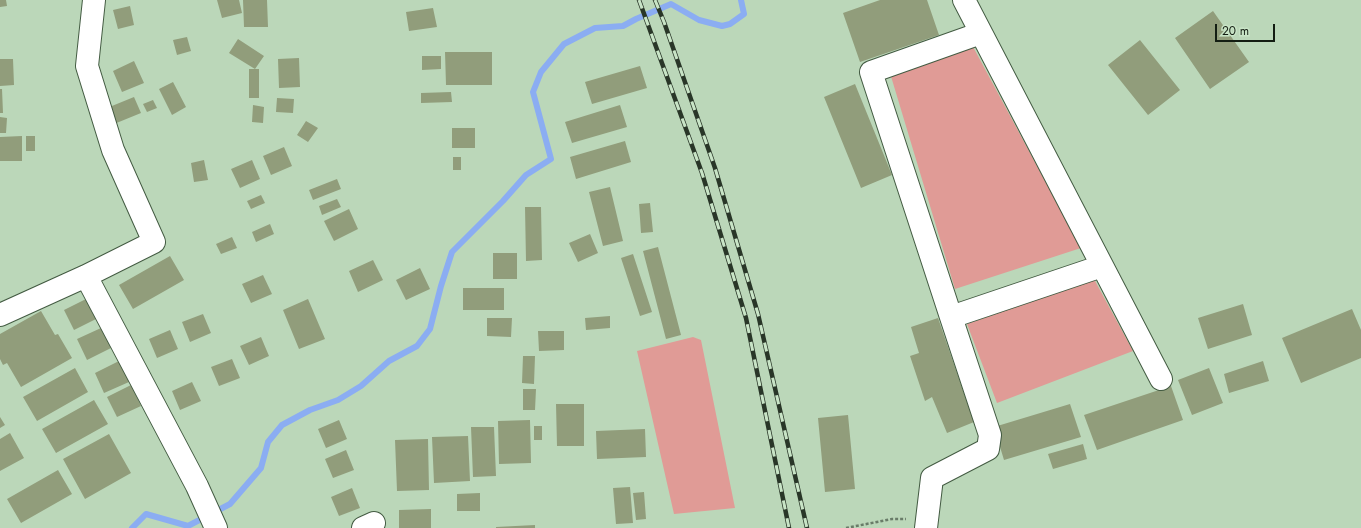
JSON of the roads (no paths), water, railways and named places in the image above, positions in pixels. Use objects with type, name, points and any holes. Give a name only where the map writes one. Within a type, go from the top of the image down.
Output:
[{"type":"street","points":[[0,315],[86,276],[154,242],[113,150],[87,66],[94,0]]},
{"type":"street","points":[[964,0],[1161,379]]},
{"type":"street","points":[[926,528],[932,478],[988,450],[990,435],[871,72],[981,33]]},
{"type":"street","points":[[951,316],[1102,266]]},
{"type":"street","points":[[86,276],[197,486],[215,526]]},
{"type":"waterway","points":[[132,528],[146,514],[188,526],[230,504],[261,468],[268,442],[282,425],[310,410],[338,400],[361,386],[389,361],[417,346],[430,329],[441,286],[452,252],[503,201],[526,175],[551,159],[533,92],[541,72],[564,44],[595,28],[623,26],[671,4],[699,20],[722,26],[730,24],[744,14],[741,0]]},
{"type":"railway","points":[[639,0],[702,173],[746,318],[789,528]]},
{"type":"railway","points":[[655,0],[715,168],[758,314],[807,528]]}]
